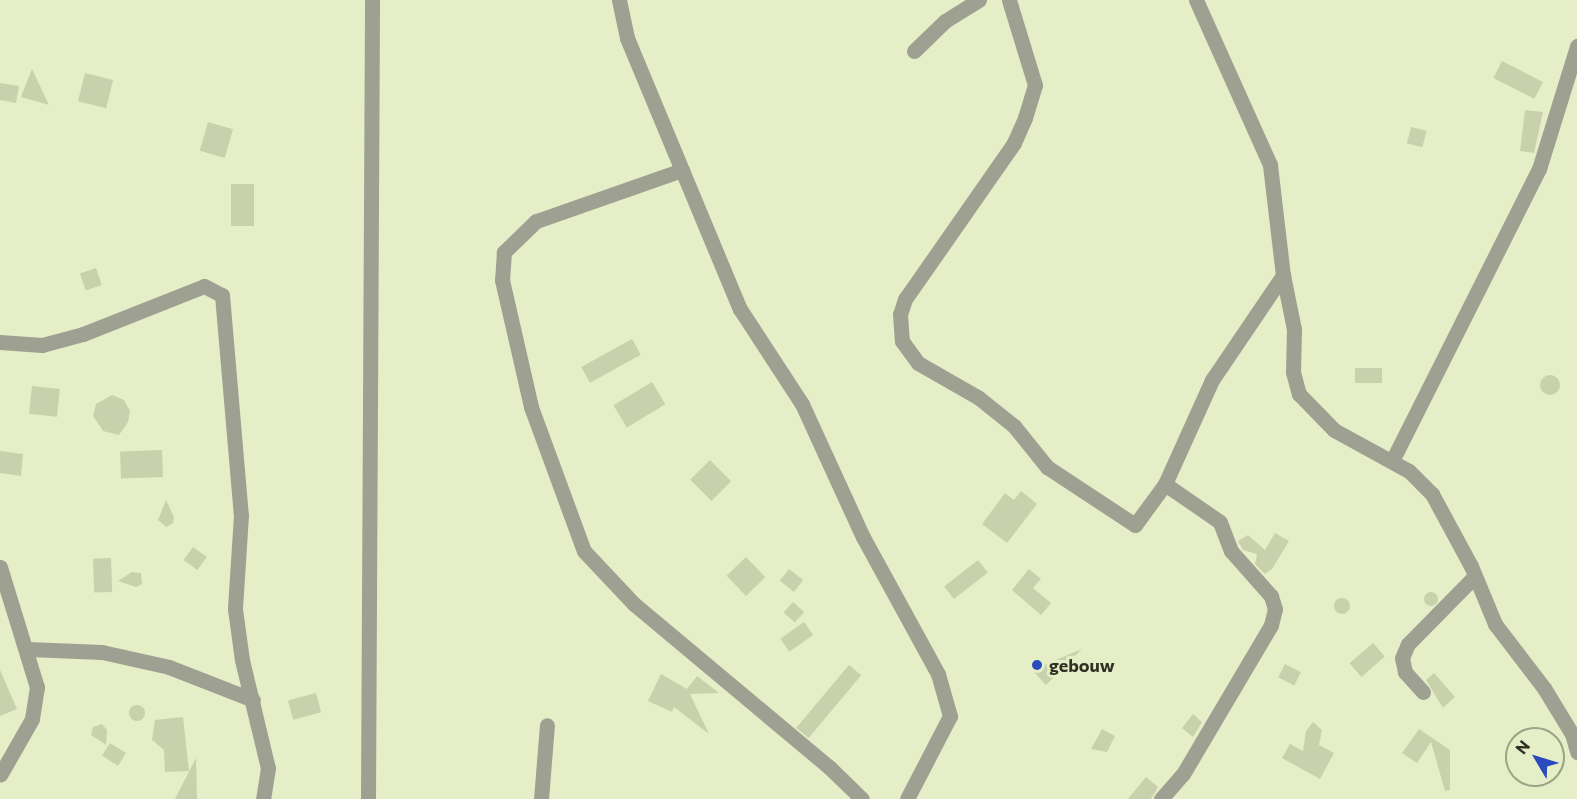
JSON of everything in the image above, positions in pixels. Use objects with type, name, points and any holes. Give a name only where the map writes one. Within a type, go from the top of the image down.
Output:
[{"type":"street","points":[[368,799],[372,0]]},
{"type":"street","points":[[619,0],[627,38],[740,309],[802,404],[863,537],[938,674],[950,716],[907,799]]},
{"type":"street","points":[[914,51],[945,21],[979,0]]},
{"type":"street","points":[[1010,0],[1035,85],[1014,144],[905,299],[900,314],[902,340],[918,363],[969,392],[1014,426],[1047,467],[1135,525],[1165,484],[1212,380],[1283,275]]},
{"type":"street","points":[[1196,0],[1269,165],[1283,275],[1294,329],[1293,372],[1299,394],[1334,430],[1409,471],[1432,494],[1475,576],[1495,624],[1544,688],[1572,734],[1577,752]]},
{"type":"street","points":[[1392,461],[1539,169],[1577,46]]},
{"type":"street","points":[[682,170],[536,221],[504,252],[502,280],[531,407],[584,551],[634,604],[830,766],[862,799]]},
{"type":"street","points":[[0,342],[42,345],[83,334],[204,286],[222,295],[241,515],[235,609],[242,660],[268,768],[263,799]]},
{"type":"street","points":[[1161,799],[1194,755],[1271,626],[1275,609],[1271,596],[1254,573],[1231,551],[1220,522],[1165,484]]},
{"type":"street","points":[[0,567],[28,649],[37,687],[32,719],[0,775]]},
{"type":"street","points":[[1423,692],[1405,672],[1402,658],[1408,644],[1475,576]]},
{"type":"street","points":[[28,649],[102,652],[169,667],[253,700]]},
{"type":"street","points":[[541,799],[547,725]]},
{"type":"building","points":[[1502,61],[1543,82],[1534,99],[1493,78]]},
{"type":"building","points":[[32,69],[49,105],[21,97]]},
{"type":"building","points":[[85,73],[113,80],[106,108],[78,101]]},
{"type":"building","points":[[0,83],[19,86],[16,103],[0,100]]},
{"type":"building","points":[[1525,110],[1543,112],[1534,153],[1520,151]]},
{"type":"building","points":[[208,122],[233,129],[225,158],[200,151]]},
{"type":"building","points":[[1411,127],[1427,131],[1422,147],[1407,143]]},
{"type":"building","points":[[231,184],[254,184],[254,226],[231,226]]},
{"type":"building","points":[[96,268],[102,285],[86,291],[80,274]]},
{"type":"building","points":[[632,339],[641,355],[590,383],[581,367]]},
{"type":"building","points":[[1355,368],[1382,368],[1382,383],[1355,383]]},
{"type":"building","points":[[1546,375],[1554,375],[1560,381],[1560,389],[1554,395],[1546,395],[1540,389],[1540,381]]},
{"type":"building","points":[[652,382],[665,404],[627,427],[613,405]]},
{"type":"building","points":[[32,386],[60,389],[57,417],[29,414]]},
{"type":"building","points":[[112,395],[124,400],[130,411],[128,422],[119,435],[103,431],[93,416],[96,404]]},
{"type":"building","points":[[162,450],[163,477],[121,478],[120,451]]},
{"type":"building","points":[[0,451],[23,454],[21,476],[0,473]]},
{"type":"building","points":[[710,460],[731,481],[711,501],[690,480]]},
{"type":"building","points":[[1021,491],[1037,504],[1007,543],[982,524],[1005,493],[1014,500]]},
{"type":"building","points":[[166,500],[174,517],[173,523],[166,527],[158,520]]},
{"type":"building","points":[[1275,533],[1289,541],[1272,569],[1265,574],[1255,564],[1257,554],[1243,550],[1238,541],[1248,535],[1265,550]]},
{"type":"building","points":[[193,547],[207,557],[197,570],[184,560]]},
{"type":"building","points":[[746,557],[765,577],[746,596],[727,576]]},
{"type":"building","points":[[111,558],[112,592],[94,593],[93,559]]},
{"type":"building","points":[[978,560],[988,573],[954,599],[944,586]]},
{"type":"building","points":[[789,569],[803,580],[794,592],[780,581]]},
{"type":"building","points":[[1029,569],[1041,579],[1033,588],[1051,603],[1041,615],[1012,590]]},
{"type":"building","points":[[132,572],[141,573],[142,584],[136,587],[118,581]]},
{"type":"building","points":[[1428,592],[1434,592],[1438,599],[1434,606],[1428,606],[1424,602],[1424,596]]},
{"type":"building","points":[[1339,598],[1345,598],[1350,606],[1348,612],[1339,614],[1334,609],[1334,603]]},
{"type":"building","points":[[793,602],[804,612],[795,622],[784,612]]},
{"type":"building","points":[[804,622],[813,635],[789,652],[780,639]]},
{"type":"building","points":[[1373,643],[1385,657],[1361,677],[1350,663]]},
{"type":"building","points":[[1082,649],[1046,685],[1032,670]]},
{"type":"building","points":[[1285,664],[1301,672],[1294,686],[1278,677]]},
{"type":"building","points":[[849,665],[861,675],[809,738],[796,728]]},
{"type":"building","points":[[0,670],[17,709],[0,716]]},
{"type":"building","points":[[1434,673],[1455,697],[1443,708],[1426,680]]},
{"type":"building","points":[[661,674],[687,689],[697,676],[719,693],[690,694],[709,734],[674,707],[672,712],[648,701]]},
{"type":"building","points":[[316,693],[321,712],[293,720],[288,701]]},
{"type":"building","points":[[134,705],[140,705],[145,713],[143,719],[134,721],[129,716],[129,710]]},
{"type":"building","points":[[1193,714],[1202,722],[1193,737],[1182,728]]},
{"type":"building","points":[[183,717],[189,771],[165,772],[164,750],[152,740],[155,720]]},
{"type":"building","points":[[1313,722],[1322,730],[1319,745],[1334,753],[1320,779],[1282,758],[1290,744],[1303,751],[1306,731]]},
{"type":"building","points":[[102,724],[107,730],[106,745],[91,735],[93,727]]},
{"type":"building","points":[[1102,729],[1115,736],[1107,752],[1091,749]]},
{"type":"building","points":[[1419,729],[1450,750],[1450,790],[1445,791],[1431,742],[1417,763],[1402,753]]},
{"type":"building","points":[[110,743],[126,753],[118,766],[102,756]]},
{"type":"building","points":[[196,758],[197,799],[175,799]]},
{"type":"building","points":[[1146,777],[1158,787],[1151,799],[1128,799]]},
{"type":"place","name":"gebouw","points":[[1037,665]]}]
